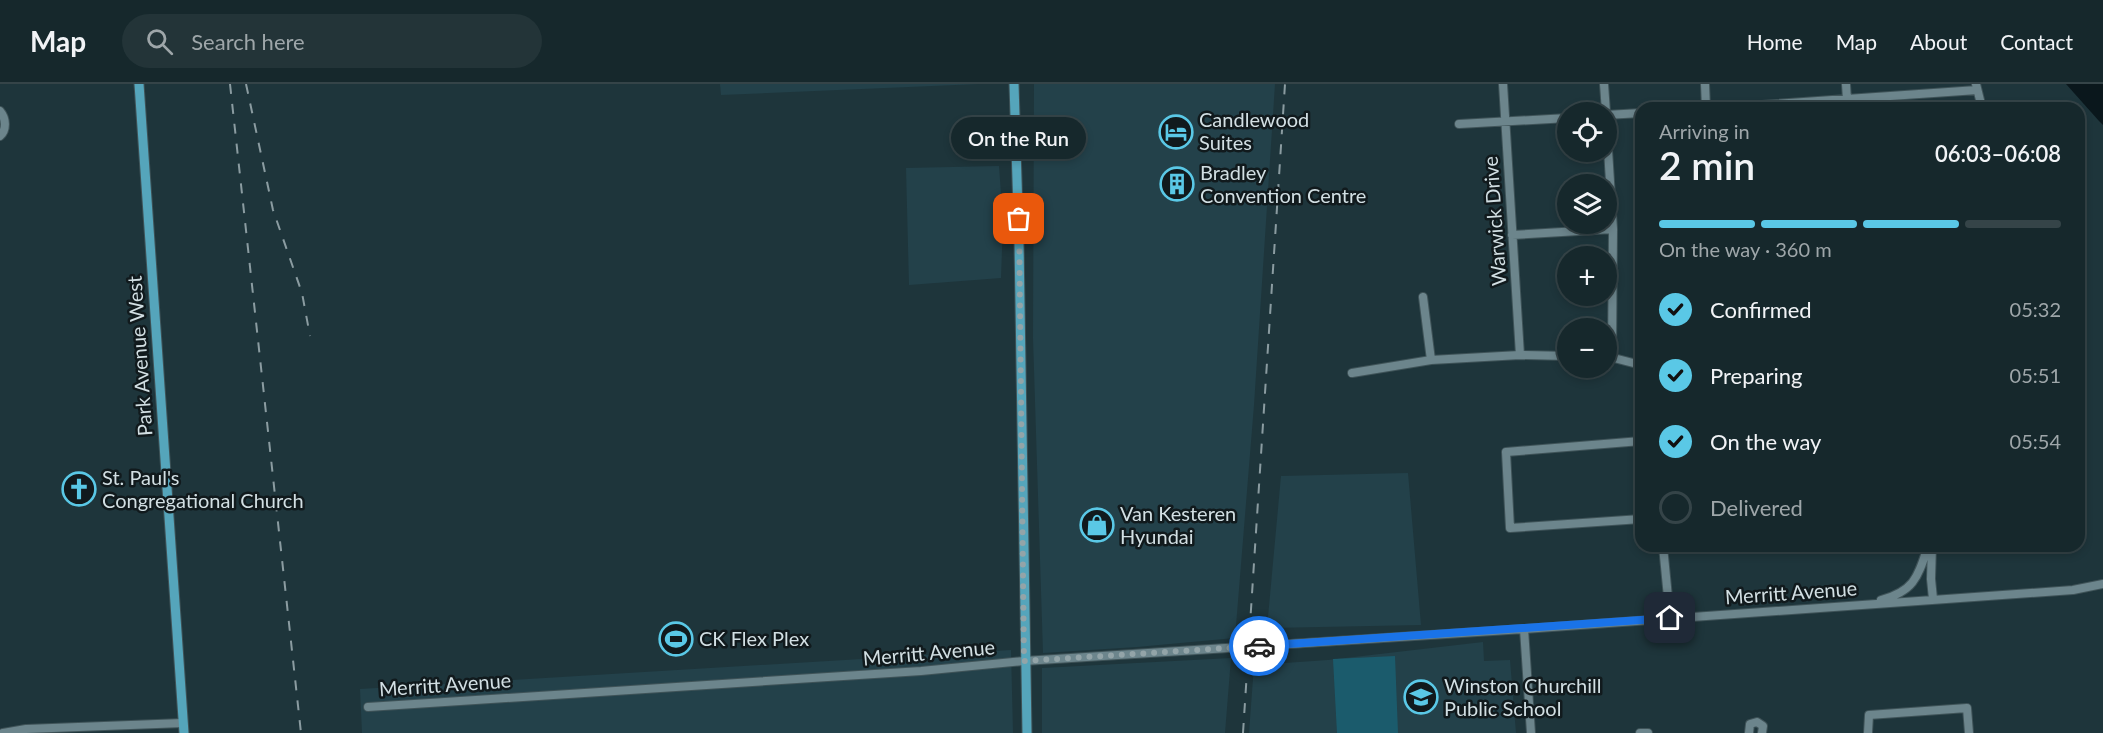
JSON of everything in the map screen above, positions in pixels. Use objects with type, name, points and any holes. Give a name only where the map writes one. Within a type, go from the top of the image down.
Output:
[{"type":"main road","name":"Park Avenue West","points":[[140,84],[184,728]]},
{"type":"main road","points":[[1014,84],[1020,243],[1024,661],[1027,733]]},
{"type":"street","name":"Warwick Drive","points":[[1503,84],[1520,355]]},
{"type":"street","points":[[1604,84],[1605,102]]},
{"type":"street","points":[[1705,84],[1706,102]]},
{"type":"street","points":[[1846,84],[1847,100]]},
{"type":"street","points":[[1819,102],[1976,87],[1980,102]]},
{"type":"street","points":[[1875,98],[1875,102]]},
{"type":"street","points":[[0,111],[4,118],[5,128],[0,136]]},
{"type":"street","points":[[1617,114],[1635,113]]},
{"type":"street","points":[[1459,124],[1557,119]]},
{"type":"street","points":[[1512,235],[1557,232]]},
{"type":"street","points":[[1610,318],[1613,234]]},
{"type":"street","points":[[1423,297],[1431,360]]},
{"type":"street","points":[[1352,373],[1431,360],[1520,355],[1557,356]]},
{"type":"street","points":[[1617,358],[1635,363]]},
{"type":"street","points":[[1635,441],[1506,452],[1510,528],[1635,519]]},
{"type":"street","points":[[1664,552],[1670,618]]},
{"type":"street","points":[[1869,604],[1898,594],[1912,584],[1920,572],[1928,552]]},
{"type":"street","points":[[1930,552],[1933,599]]},
{"type":"street","name":"Merritt Avenue","points":[[368,707],[1524,629],[2073,590],[2103,584]]},
{"type":"street","points":[[1524,629],[1531,733]]},
{"type":"street","points":[[1868,733],[1869,715],[1967,708],[1969,733]]},
{"type":"street","points":[[1749,733],[1748,726],[1756,722],[1763,726],[1762,733]]},
{"type":"street","points":[[3,733],[26,729],[184,728]]},
{"type":"street","points":[[1640,733],[1648,733]]},
{"type":"shaded area","points":[[720,84],[979,84],[721,95]]},
{"type":"shaded area","points":[[1034,84],[1275,84],[1254,405],[1235,638],[1043,653],[1033,338]]},
{"type":"shaded area","points":[[2066,84],[2103,84],[2103,125],[2085,105],[2085,102],[2082,102]]},
{"type":"shaded area","points":[[999,166],[1003,221],[1001,278],[909,285],[906,168]]},
{"type":"shaded area","points":[[1408,473],[1421,625],[1267,628],[1281,476]]},
{"type":"shaded area","name":"Winston Churchill Public School","points":[[1483,642],[1484,661],[1510,660],[1516,733],[1249,733],[1254,665],[1328,660]]},
{"type":"shaded area","points":[[1011,650],[1013,733],[362,733],[360,689]]},
{"type":"shaded area","points":[[1395,656],[1398,733],[1337,733],[1333,659]]},
{"type":"shaded area","points":[[1231,658],[1225,733],[1042,733],[1042,668]]},
{"type":"railway","points":[[230,84],[301,733]]},
{"type":"railway","points":[[246,84],[273,210],[302,293],[310,336]]},
{"type":"railway","points":[[1243,733],[1285,84]]},
{"type":"way so far","points":[[1019,219],[1024,661],[1259,646]]},
{"type":"place","name":"Candlewood Suites","points":[[1176,132]]},
{"type":"place","name":"Bradley Convention Centre","points":[[1177,184]]},
{"type":"place","name":"On the Run","points":[[1019,219]]},
{"type":"place","name":"St. Paul's Congregational Church","points":[[79,489]]},
{"type":"place","name":"Van Kesteren Hyundai","points":[[1097,525]]},
{"type":"place","name":"CK Flex Plex","points":[[676,639]]},
{"type":"place","name":"Winston Churchill Public School","points":[[1421,697]]},
{"type":"route","points":[[1259,646],[1670,618]]}]
